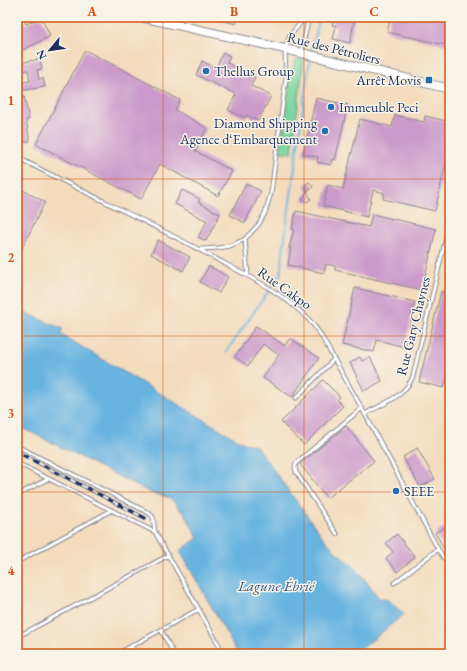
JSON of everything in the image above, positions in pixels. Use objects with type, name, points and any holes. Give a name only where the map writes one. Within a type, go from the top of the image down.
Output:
[{"type":"street","name":"Rue des Pétroliers","points":[[141,17],[285,49],[450,89]]},
{"type":"lane","points":[[199,249],[230,246],[245,239],[259,224],[265,213],[271,193],[286,78],[285,49],[290,36],[304,17]]},
{"type":"lane","points":[[302,53],[309,17]]},
{"type":"lane","name":"Rue Cakpo","points":[[17,157],[199,249],[248,276],[302,312],[313,323],[362,408],[438,550],[450,564]]},
{"type":"lane","name":"Rue Gary Chaynes","points":[[365,414],[404,392],[413,376],[450,221]]},
{"type":"lane","points":[[245,239],[248,276]]},
{"type":"lane","points":[[296,398],[334,359]]},
{"type":"lane","points":[[337,534],[296,472],[295,467],[296,463],[362,408]]},
{"type":"lane","points":[[17,446],[153,517],[155,532],[224,654]]},
{"type":"lane","points":[[17,464],[155,532]]},
{"type":"lane","points":[[17,495],[48,478]]},
{"type":"lane","points":[[17,562],[112,510]]},
{"type":"lane","points":[[394,583],[438,550]]},
{"type":"lane","points":[[17,637],[169,555]]},
{"type":"lane","points":[[117,654],[199,609]]},
{"type":"lane","points":[[160,630],[174,654]]},
{"type":"lane","points":[[17,645],[22,654]]},
{"type":"lane","points":[[131,646],[135,654]]},
{"type":"green space","points":[[298,58],[304,59],[292,153],[280,152],[291,71],[295,61]]},
{"type":"water","name":"Lagune Ébrié","points":[[17,309],[63,329],[60,334],[243,443],[255,445],[322,536],[336,552],[355,567],[379,598],[388,600],[404,614],[359,651],[360,654],[238,654],[180,551],[198,538],[183,510],[181,511],[170,498],[153,494],[17,425]]},
{"type":"building","points":[[22,17],[26,24],[41,17],[50,36],[17,53],[17,20]]},
{"type":"building","points":[[217,17],[237,17],[236,24],[217,19]]},
{"type":"building","points":[[334,17],[355,17],[350,43],[333,39],[336,26],[332,25]]},
{"type":"building","points":[[391,17],[450,17],[450,46],[387,32]]},
{"type":"building","points":[[85,50],[180,100],[175,110],[207,128],[195,151],[232,171],[218,196],[160,164],[141,199],[36,144]]},
{"type":"building","points":[[223,53],[230,56],[227,63],[255,77],[251,86],[271,96],[258,121],[247,115],[245,118],[228,110],[236,94],[196,75],[202,61],[216,68]]},
{"type":"building","points":[[40,59],[42,69],[37,70],[39,79],[43,78],[45,87],[24,90],[22,82],[30,81],[28,70],[20,71],[19,63]]},
{"type":"building","points":[[24,95],[29,120],[26,120],[30,141],[17,143],[17,96]]},
{"type":"building","points":[[316,98],[348,105],[335,160],[332,159],[331,165],[317,162],[318,157],[303,154]]},
{"type":"building","points":[[395,115],[424,122],[425,116],[450,122],[450,158],[447,158],[435,211],[383,199],[384,193],[373,190],[367,217],[323,206],[328,185],[343,189],[360,119],[392,127]]},
{"type":"building","points":[[309,182],[313,187],[307,192],[305,185]]},
{"type":"building","points":[[246,184],[261,191],[245,223],[230,215]]},
{"type":"building","points":[[17,187],[45,202],[17,258]]},
{"type":"building","points":[[182,190],[200,199],[198,202],[220,214],[206,241],[198,237],[207,221],[175,204]]},
{"type":"building","points":[[307,192],[311,199],[307,202],[303,200],[303,198]]},
{"type":"building","points":[[296,211],[369,227],[372,214],[436,229],[422,290],[335,270],[335,266],[326,264],[324,273],[288,265],[291,248],[289,248],[294,229],[292,229]]},
{"type":"building","points":[[158,240],[190,257],[183,271],[151,254]]},
{"type":"building","points":[[209,266],[228,277],[219,293],[200,282]]},
{"type":"building","points":[[355,288],[415,302],[405,347],[377,340],[374,352],[342,345]]},
{"type":"building","points":[[441,291],[450,293],[450,364],[444,388],[419,382]]},
{"type":"building","points":[[256,326],[285,346],[290,338],[319,358],[292,397],[263,378],[279,355],[263,344],[248,366],[235,357]]},
{"type":"building","points":[[360,357],[362,361],[370,357],[382,381],[364,391],[350,363]]},
{"type":"building","points":[[323,380],[340,397],[337,400],[343,406],[304,445],[281,422]]},
{"type":"building","points":[[346,426],[374,461],[327,498],[300,464]]},
{"type":"building","points":[[417,448],[435,479],[420,487],[403,457]]},
{"type":"building","points":[[450,524],[450,544],[444,548],[435,533]]},
{"type":"building","points":[[397,534],[415,557],[397,572],[386,558],[393,552],[386,543]]},
{"type":"waterway","points":[[311,53],[320,17]]},
{"type":"waterway","points":[[226,352],[280,275],[310,57]]},
{"type":"railway","points":[[17,452],[145,518]]},
{"type":"place","name":"Thellus Group","points":[[206,71]]},
{"type":"place","name":"Arrêt Movis","points":[[429,80]]},
{"type":"place","name":"Immeuble Peci","points":[[331,107]]},
{"type":"place","name":"Diamond Shipping Agence d‘Embarquement","points":[[325,131]]},
{"type":"place","name":"SEEE","points":[[396,491]]}]
